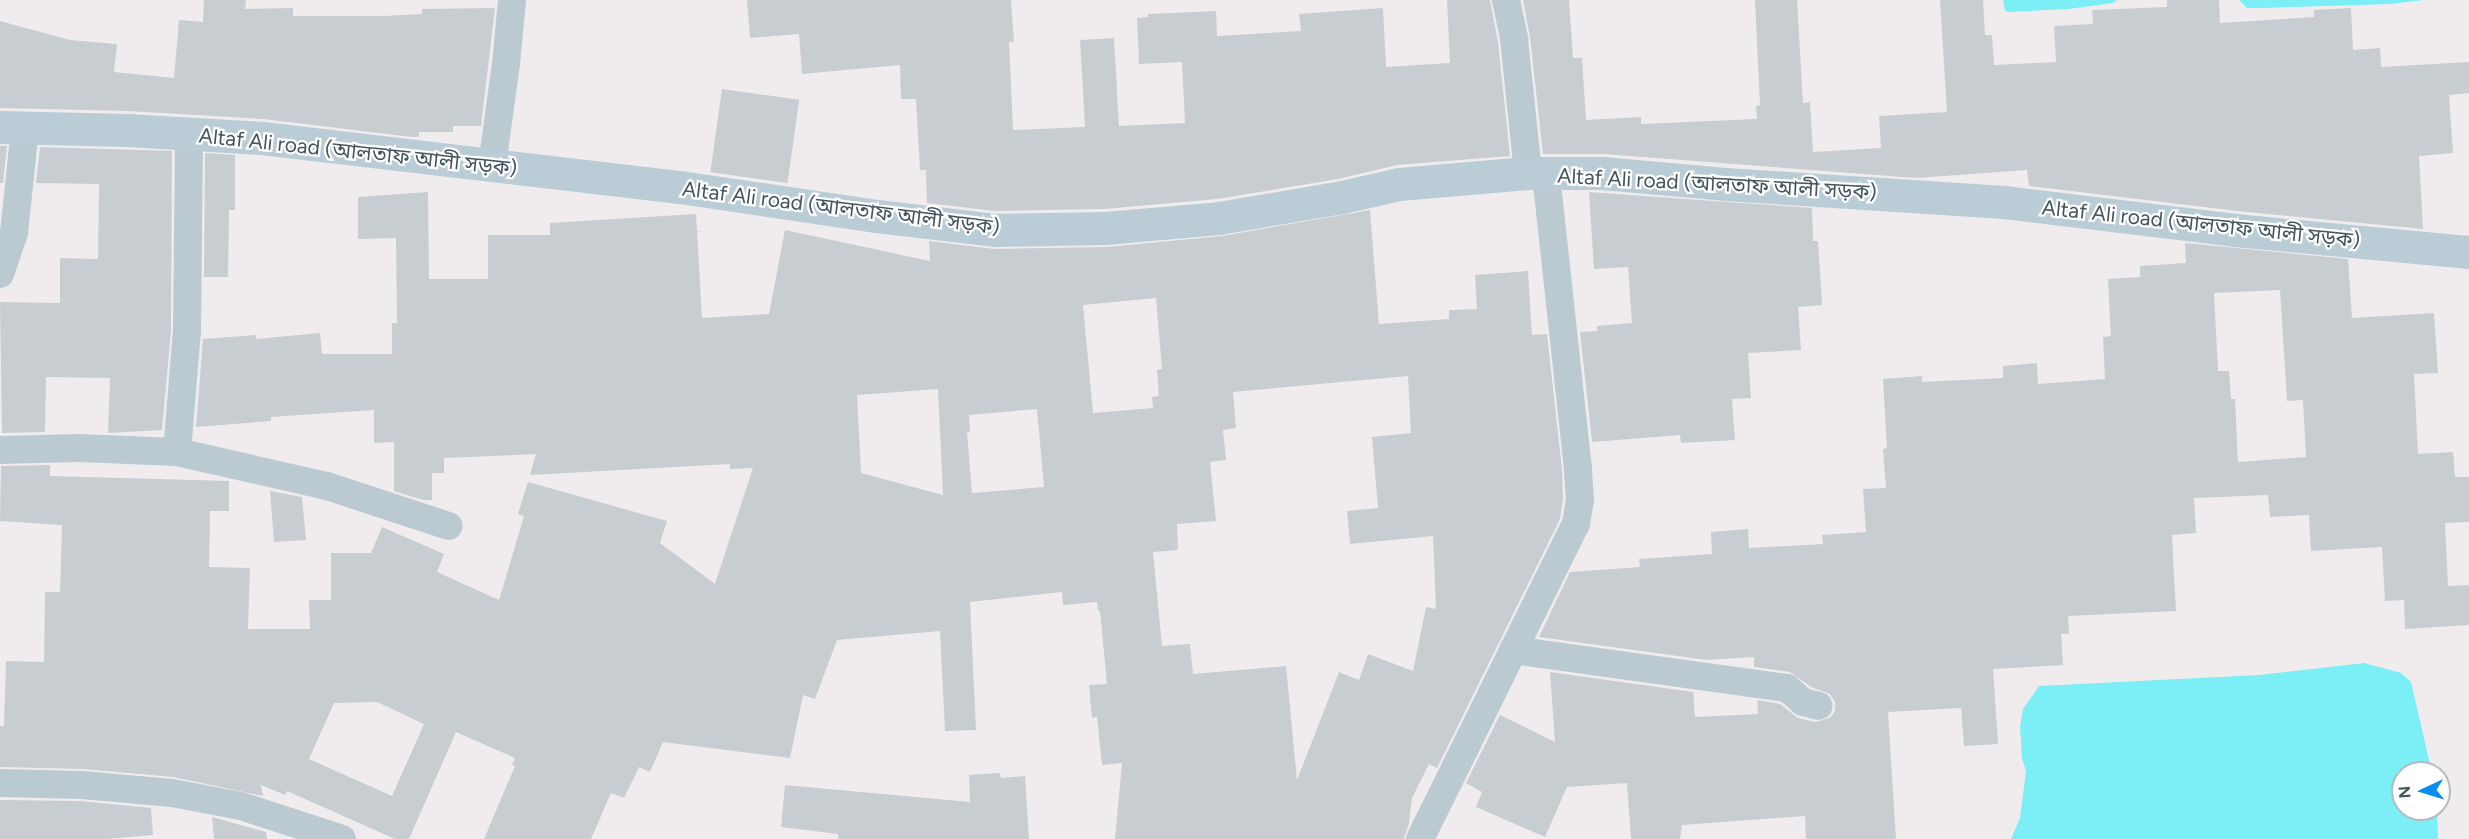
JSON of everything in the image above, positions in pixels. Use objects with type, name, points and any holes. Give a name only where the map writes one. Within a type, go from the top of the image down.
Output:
[{"type":"main road","name":"Altaf Ali road (আলতাফ আলী সড়ক)","points":[[12,127],[262,138],[692,189],[877,216],[1005,230],[1105,228],[1219,218],[1342,197],[1399,184],[1537,174],[1602,173],[1761,187],[1937,196],[2235,230],[2469,252]]},
{"type":"street","points":[[492,166],[512,0]]},
{"type":"street","points":[[1420,839],[1576,524],[1580,500],[1537,174],[1506,0]]},
{"type":"street","points":[[0,274],[14,233],[12,127]]},
{"type":"street","points":[[177,452],[187,331],[189,134]]},
{"type":"street","points":[[0,450],[78,448],[177,452],[327,486],[449,526]]},
{"type":"street","points":[[1513,650],[1787,688],[1803,702],[1819,706]]},
{"type":"street","points":[[0,783],[82,785],[172,793],[241,806],[342,839]]},
{"type":"water","points":[[2003,0],[2117,0],[2113,3],[2068,9],[2009,12],[2005,11]]},
{"type":"water","points":[[2239,0],[2423,0],[2390,4],[2247,8]]},
{"type":"water","points":[[2364,663],[2401,673],[2411,682],[2429,761],[2391,761],[2391,821],[2437,821],[2438,839],[2011,839],[2020,818],[2026,771],[2022,758],[2020,727],[2023,709],[2039,686],[2259,675]]},
{"type":"building","points":[[204,0],[246,0],[245,9],[293,8],[293,16],[384,16],[422,14],[422,9],[495,8],[481,126],[453,126],[453,132],[419,132],[419,137],[412,137],[263,119],[127,111],[0,108],[0,21],[70,40],[117,44],[114,72],[174,78],[179,20],[203,22]]},
{"type":"building","points":[[747,0],[1011,0],[1014,42],[1009,42],[1013,130],[1085,127],[1080,40],[1114,38],[1119,126],[1185,123],[1182,62],[1139,64],[1137,18],[1148,17],[1148,14],[1216,11],[1217,36],[1301,31],[1299,14],[1383,8],[1386,67],[1450,63],[1447,0],[1490,0],[1498,42],[1510,156],[1397,165],[1338,179],[1217,199],[1104,209],[995,211],[927,203],[926,170],[920,170],[916,99],[901,99],[900,65],[802,74],[799,34],[750,38]]},
{"type":"building","points":[[1523,0],[1569,0],[1573,58],[1582,58],[1586,120],[1641,117],[1641,124],[1757,119],[1756,106],[1760,105],[1755,0],[1797,0],[1803,103],[1810,102],[1813,152],[1881,148],[1879,116],[1947,112],[1940,0],[1983,0],[1985,35],[1992,35],[1994,65],[2056,62],[2054,26],[2093,24],[2092,10],[2167,7],[2167,0],[2219,0],[2220,23],[2314,17],[2314,10],[2351,8],[2353,50],[2380,48],[2381,67],[2469,62],[2469,93],[2449,95],[2453,153],[2419,156],[2423,229],[2237,211],[2029,186],[2027,170],[1916,178],[1604,154],[1543,154],[1530,37]]},
{"type":"building","points":[[722,89],[799,100],[788,183],[710,172]]},
{"type":"building","points":[[0,146],[7,146],[3,183],[0,183]]},
{"type":"building","points":[[40,147],[172,151],[171,330],[162,430],[108,433],[110,378],[46,377],[45,432],[2,433],[0,302],[60,303],[60,258],[98,259],[99,184],[36,183]]},
{"type":"building","points":[[205,153],[235,155],[235,210],[229,210],[228,277],[204,277]]},
{"type":"building","points":[[428,192],[429,279],[488,279],[488,235],[550,235],[550,223],[696,214],[702,318],[769,314],[785,230],[930,261],[929,241],[994,249],[1107,247],[1222,236],[1370,210],[1379,324],[1449,319],[1449,310],[1477,309],[1475,275],[1528,271],[1532,335],[1547,334],[1562,470],[1563,499],[1560,519],[1437,768],[1429,764],[1412,798],[1409,823],[1404,839],[1115,839],[1122,763],[1102,765],[1097,717],[1092,718],[1089,685],[1107,684],[1100,611],[1098,611],[1097,602],[1063,605],[1062,592],[970,602],[976,730],[945,731],[940,631],[837,640],[815,699],[803,695],[790,758],[663,742],[650,772],[639,767],[624,798],[611,793],[591,839],[484,839],[515,766],[512,765],[515,758],[456,732],[409,839],[395,839],[287,791],[285,795],[261,785],[263,796],[173,777],[83,769],[0,767],[0,726],[4,726],[6,661],[44,662],[45,592],[60,592],[62,525],[0,521],[1,466],[50,465],[50,476],[229,481],[229,511],[210,511],[209,567],[250,568],[248,629],[310,629],[309,600],[331,600],[331,553],[371,553],[382,527],[444,554],[437,572],[499,600],[524,516],[518,514],[528,482],[667,521],[660,543],[715,584],[753,468],[730,469],[730,464],[530,475],[536,454],[444,458],[444,473],[432,473],[432,500],[423,500],[394,491],[394,442],[374,443],[374,410],[271,417],[271,421],[196,427],[203,339],[256,335],[256,339],[320,333],[322,354],[392,354],[392,323],[397,323],[396,238],[358,239],[358,197]],"holes":[[[1156,298],[1162,369],[1157,370],[1159,396],[1152,397],[1153,408],[1093,413],[1083,305]],[[1408,376],[1411,433],[1372,437],[1378,508],[1347,511],[1350,544],[1433,536],[1436,609],[1426,607],[1413,671],[1368,654],[1359,680],[1339,672],[1297,780],[1286,666],[1193,674],[1190,644],[1162,646],[1153,552],[1178,550],[1177,524],[1216,521],[1210,462],[1226,460],[1223,430],[1236,428],[1233,392]],[[938,389],[943,495],[861,473],[857,395]],[[1037,409],[1044,487],[972,493],[967,432],[970,432],[969,415]],[[377,702],[424,724],[392,796],[309,759],[334,703]]]},
{"type":"building","points":[[1589,192],[1812,208],[1813,241],[1818,241],[1822,305],[1798,307],[1801,350],[1748,353],[1751,398],[1732,399],[1735,440],[1681,443],[1680,435],[1592,442],[1580,332],[1597,331],[1597,326],[1632,323],[1628,267],[1594,269]]},
{"type":"building","points":[[2185,243],[2348,259],[2352,318],[2434,313],[2438,373],[2414,374],[2418,454],[2453,452],[2455,477],[2469,477],[2469,522],[2445,523],[2448,586],[2469,585],[2469,625],[2405,629],[2404,600],[2385,601],[2382,547],[2311,551],[2309,515],[2270,517],[2268,495],[2194,498],[2196,533],[2172,535],[2176,611],[2068,616],[2069,634],[2061,634],[2063,665],[1993,669],[1998,744],[1964,746],[1961,708],[1888,712],[1896,839],[1806,839],[1805,816],[1682,825],[1680,839],[1631,839],[1627,783],[1567,787],[1545,837],[1476,807],[1482,792],[1466,783],[1500,715],[1555,742],[1550,672],[1693,692],[1695,717],[1758,714],[1757,700],[1780,704],[1798,718],[1815,722],[1830,718],[1835,711],[1835,702],[1830,694],[1811,687],[1790,672],[1754,667],[1754,657],[1707,660],[1539,637],[1570,572],[1640,567],[1639,559],[1712,554],[1711,532],[1748,529],[1749,548],[1823,544],[1822,535],[1866,532],[1863,489],[1886,488],[1883,449],[1887,448],[1883,379],[1922,376],[1922,382],[2003,378],[2003,366],[2037,363],[2038,384],[2105,379],[2103,337],[2111,336],[2108,279],[2140,277],[2140,266],[2186,263]],"holes":[[[2280,290],[2287,401],[2303,400],[2306,457],[2238,462],[2235,399],[2231,399],[2229,371],[2218,371],[2214,293]]]},
{"type":"building","points":[[270,491],[302,497],[306,540],[274,542]]},
{"type":"building","points":[[1000,773],[1001,778],[1025,776],[1029,839],[838,839],[838,834],[781,827],[785,785],[970,802],[969,775]]},
{"type":"building","points":[[0,800],[81,801],[151,808],[153,835],[107,839],[0,839]]},
{"type":"building","points":[[212,817],[266,832],[267,839],[214,839]]}]
